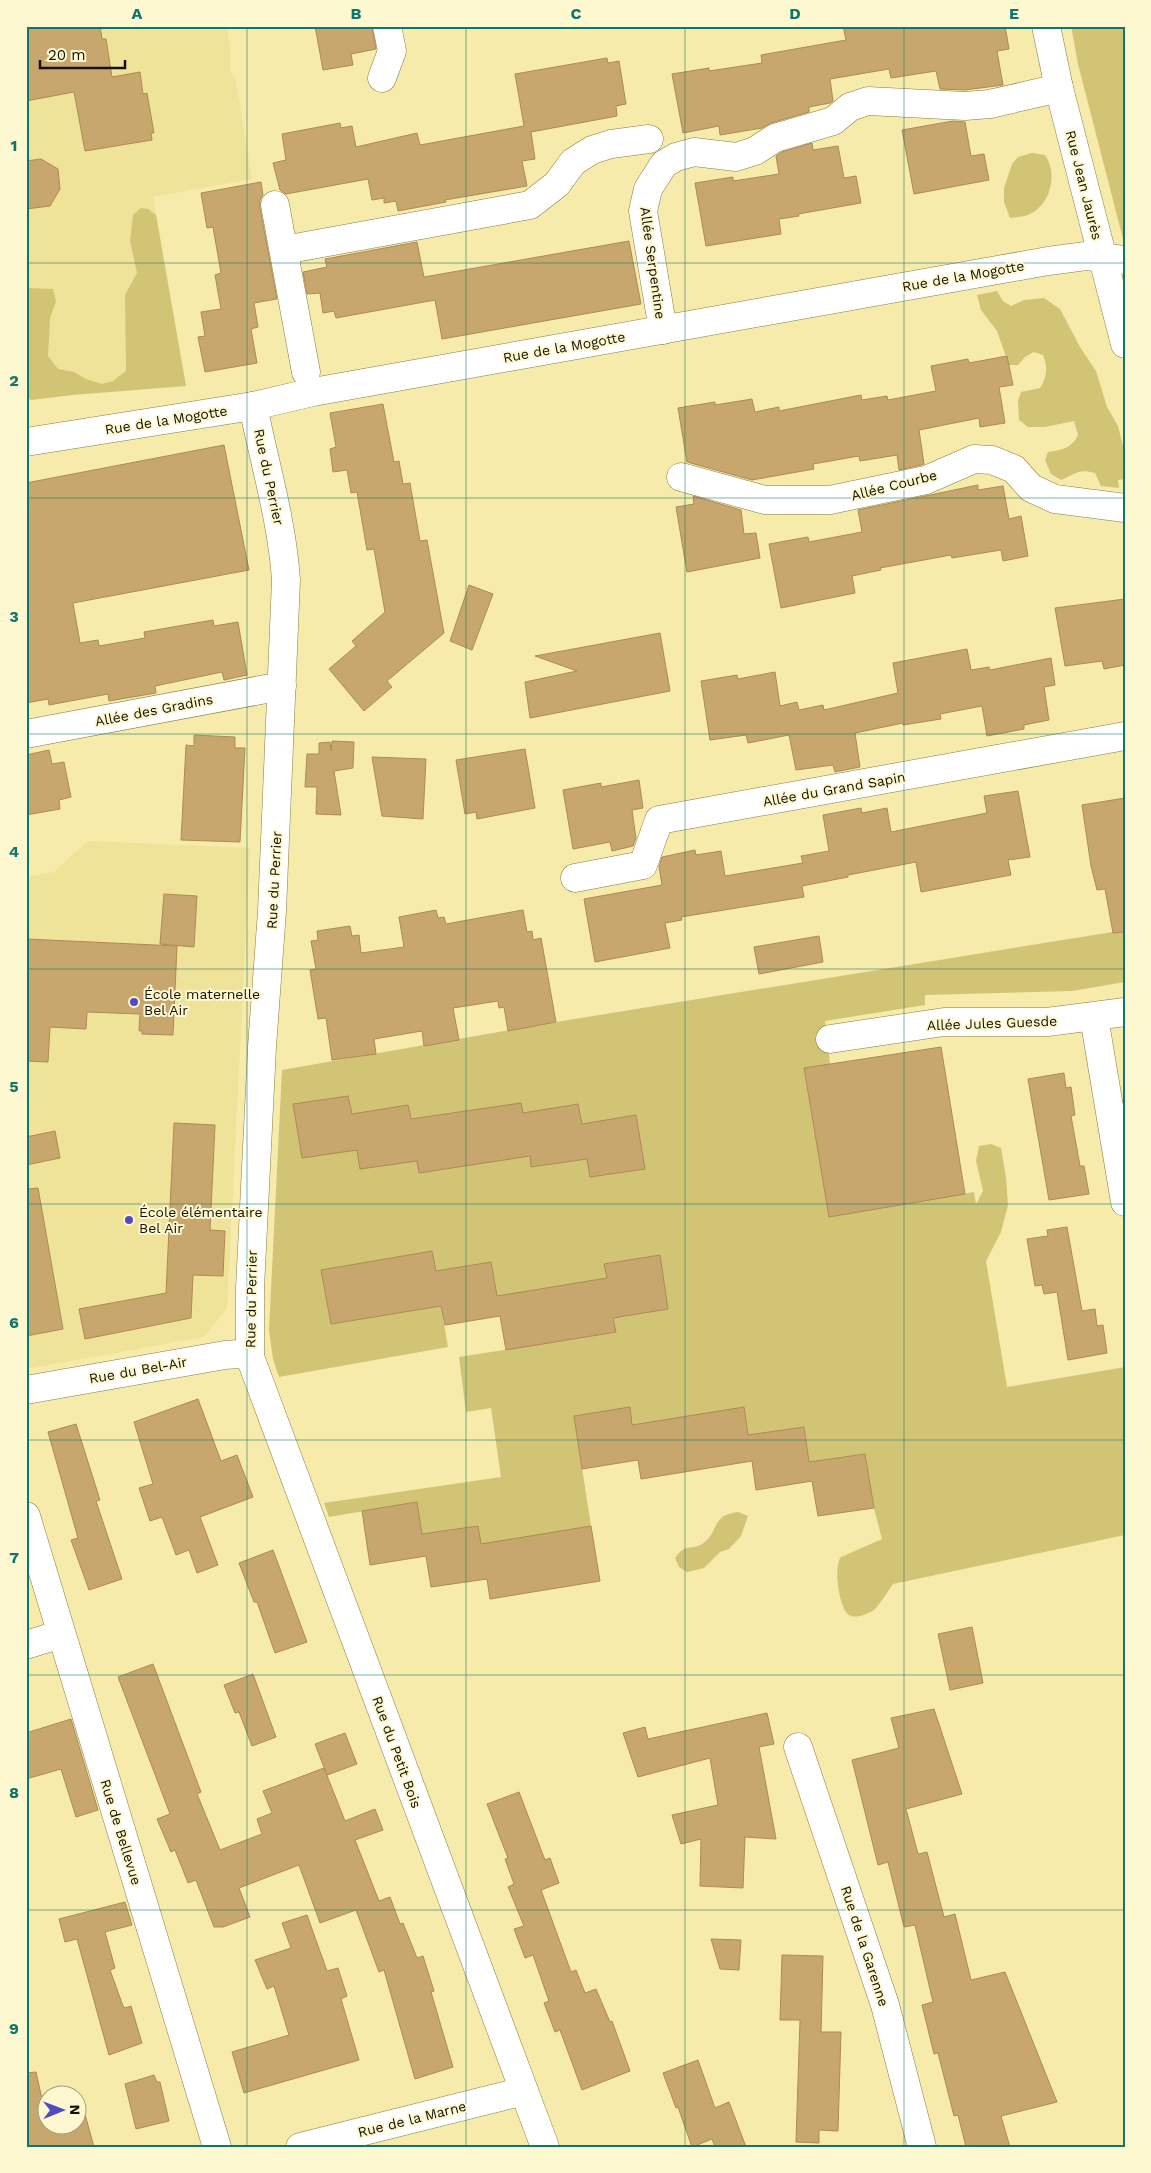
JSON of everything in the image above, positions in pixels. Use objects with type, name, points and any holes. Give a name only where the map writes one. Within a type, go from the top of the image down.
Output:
[{"type":"street","points":[[382,78],[392,52],[387,26]]},
{"type":"street","name":"Rue Jean Jaurès","points":[[1046,26],[1059,88],[1114,259],[1125,344]]},
{"type":"street","name":"Allée Serpentine","points":[[663,330],[643,211],[648,189],[664,164],[676,157],[694,152],[736,158],[755,151],[774,138],[832,121],[850,107],[868,102],[965,106],[990,104],[1059,88]]},
{"type":"street","points":[[284,250],[530,204],[557,184],[573,162],[592,150],[611,144],[649,140]]},
{"type":"street","points":[[276,205],[306,372]]},
{"type":"street","name":"Rue de la Mogotte","points":[[26,442],[253,406],[313,392],[1048,261],[1086,256],[1114,259]]},
{"type":"street","name":"Rue du Perrier","points":[[250,1357],[250,1288],[262,1047],[270,958],[286,580],[276,502],[253,406]]},
{"type":"street","name":"Allée Courbe","points":[[681,477],[765,500],[830,500],[926,480],[974,459],[992,460],[1014,469],[1031,488],[1055,499],[1125,508]]},
{"type":"street","name":"Allée des Gradins","points":[[26,734],[282,686]]},
{"type":"street","name":"Allée du Grand Sapin","points":[[575,878],[643,865],[660,820],[1125,736]]},
{"type":"street","name":"Allée Jules Guesde","points":[[830,1039],[944,1022],[1047,1022],[1125,1012]]},
{"type":"street","points":[[1094,1017],[1125,1202]]},
{"type":"street","name":"Rue du Bel-Air","points":[[26,1390],[225,1355],[239,1354],[250,1357]]},
{"type":"street","name":"Rue du Petit Bois","points":[[250,1357],[545,2147]]},
{"type":"street","name":"Rue de Bellevue","points":[[26,1516],[217,2147]]},
{"type":"street","points":[[26,1646],[61,1634]]},
{"type":"street","name":"Rue de la Garenne","points":[[798,1748],[885,2005],[922,2147]]},
{"type":"street","name":"Rue de la Marne","points":[[300,2147],[524,2091]]},
{"type":"shaded area","points":[[26,26],[227,26],[230,45],[230,69],[236,81],[252,179],[153,197],[186,386],[31,400],[26,396]]},
{"type":"shaded area","points":[[1071,26],[1125,26],[1125,240],[1123,239],[1078,64]]},
{"type":"shaded area","points":[[1032,153],[1045,155],[1049,162],[1052,179],[1050,188],[1043,203],[1037,209],[1026,216],[1010,218],[1004,202],[1004,188],[1012,164],[1018,157]]},
{"type":"shaded area","points":[[141,208],[148,209],[156,215],[186,386],[31,400],[26,396],[26,288],[53,289],[56,301],[50,318],[48,356],[58,369],[74,372],[86,379],[102,384],[113,381],[126,371],[125,295],[137,273],[130,241],[133,215]]},
{"type":"shaded area","points":[[997,291],[1003,301],[1011,306],[1024,300],[1044,298],[1060,309],[1080,347],[1096,371],[1107,407],[1118,426],[1125,454],[1125,479],[1118,480],[1119,488],[1101,486],[1095,473],[1077,472],[1061,480],[1051,474],[1045,460],[1048,452],[1062,449],[1073,443],[1078,435],[1074,421],[1045,427],[1028,427],[1019,420],[1018,400],[1021,392],[1040,388],[1045,376],[1046,364],[1043,355],[1034,352],[1025,357],[1018,365],[1009,365],[997,331],[981,310],[977,295]]},
{"type":"shaded area","points":[[88,841],[250,848],[227,1308],[204,1337],[26,1369],[26,877],[54,872]]},
{"type":"shaded area","points":[[1125,930],[1125,982],[1072,991],[925,995],[925,1005],[825,1021],[830,1064],[804,1068],[829,1217],[974,1192],[976,1204],[983,1191],[976,1161],[979,1146],[991,1144],[1001,1148],[1008,1205],[1001,1232],[986,1261],[1007,1387],[1125,1367],[1125,1535],[893,1584],[874,1610],[864,1615],[849,1615],[842,1605],[838,1587],[837,1569],[841,1557],[882,1539],[874,1508],[865,1454],[809,1462],[804,1427],[748,1435],[632,1425],[630,1407],[574,1416],[591,1526],[481,1545],[478,1526],[422,1534],[417,1502],[329,1517],[324,1503],[501,1477],[491,1408],[466,1412],[459,1357],[616,1332],[613,1318],[668,1308],[659,1255],[605,1264],[607,1278],[497,1296],[491,1262],[436,1271],[432,1251],[322,1270],[331,1324],[441,1306],[448,1347],[279,1377],[273,1359],[269,1330],[282,1070],[556,1022]]},
{"type":"shaded area","points":[[738,1512],[748,1516],[741,1536],[729,1549],[720,1552],[704,1568],[687,1572],[679,1567],[675,1558],[679,1553],[686,1548],[702,1544],[711,1535],[723,1517]]},
{"type":"building","points":[[26,26],[100,26],[102,39],[106,39],[112,77],[140,72],[143,94],[147,93],[154,133],[151,133],[152,140],[85,151],[74,92],[26,101]]},
{"type":"building","points":[[315,26],[372,26],[376,49],[351,54],[353,65],[323,70]]},
{"type":"building","points":[[843,26],[1005,26],[1009,49],[997,51],[1003,85],[965,90],[940,89],[936,71],[891,78],[889,69],[830,79],[833,101],[809,107],[809,112],[771,123],[762,128],[720,135],[719,126],[683,133],[672,74],[709,68],[709,71],[762,63],[761,55],[846,40]]},
{"type":"building","points":[[607,58],[608,63],[619,61],[626,104],[616,106],[617,116],[531,132],[535,159],[522,161],[527,186],[445,200],[446,202],[398,211],[396,201],[384,203],[384,198],[372,200],[368,179],[286,194],[280,190],[273,163],[286,160],[282,134],[340,123],[341,128],[352,126],[356,147],[417,133],[420,145],[524,126],[515,74]]},
{"type":"building","points":[[953,121],[965,122],[971,156],[984,154],[989,180],[914,194],[902,130]]},
{"type":"building","points":[[812,143],[813,150],[838,146],[844,178],[856,176],[861,203],[779,219],[781,234],[706,246],[695,183],[733,177],[733,181],[779,174],[776,156],[782,152]]},
{"type":"building","points":[[41,159],[58,169],[60,189],[50,206],[26,209],[26,161]]},
{"type":"building","points":[[261,182],[263,195],[260,200],[260,208],[277,299],[254,303],[258,327],[251,329],[257,363],[205,372],[198,337],[205,336],[201,312],[221,309],[215,275],[221,273],[213,227],[207,228],[201,193]]},
{"type":"building","points":[[629,241],[641,304],[442,339],[435,300],[336,318],[334,311],[323,313],[320,293],[307,294],[303,272],[327,267],[325,259],[417,242],[424,277]]},
{"type":"building","points":[[1007,356],[1013,385],[999,387],[1005,423],[980,427],[979,418],[919,430],[924,464],[921,465],[899,470],[897,455],[860,461],[859,456],[813,464],[814,469],[752,480],[687,462],[678,408],[752,399],[755,412],[779,407],[779,411],[861,395],[862,400],[887,396],[888,400],[936,391],[931,366],[968,359],[969,363]]},
{"type":"building","points":[[383,404],[394,462],[399,461],[403,484],[410,483],[420,541],[427,540],[444,633],[387,681],[392,687],[364,711],[329,669],[356,646],[352,641],[385,612],[374,549],[367,550],[357,492],[351,493],[347,470],[333,472],[330,449],[336,447],[330,413]]},
{"type":"building","points":[[224,445],[249,570],[73,603],[80,643],[98,640],[99,646],[145,638],[144,632],[213,620],[214,626],[238,622],[247,675],[224,680],[222,672],[155,686],[156,693],[109,701],[108,694],[49,705],[48,699],[26,703],[26,483]]},
{"type":"building","points":[[978,485],[978,490],[1003,486],[1009,519],[1021,516],[1028,556],[1003,561],[1001,550],[952,558],[951,555],[880,568],[881,570],[852,576],[855,593],[781,608],[769,544],[808,537],[809,542],[862,532],[858,510]]},
{"type":"building","points":[[693,496],[741,510],[744,534],[756,533],[760,558],[687,572],[676,507],[694,504]]},
{"type":"building","points":[[469,585],[493,594],[472,650],[450,641]]},
{"type":"building","points":[[1125,599],[1125,665],[1104,669],[1102,661],[1065,666],[1055,608]]},
{"type":"building","points":[[660,633],[670,691],[530,718],[525,682],[577,671],[535,656]]},
{"type":"building","points":[[967,649],[971,670],[989,667],[990,670],[1051,658],[1055,685],[1044,687],[1049,720],[1024,725],[1024,729],[987,736],[982,706],[940,714],[941,719],[903,725],[903,723],[855,733],[860,767],[835,772],[833,765],[796,770],[789,735],[748,743],[746,735],[710,740],[701,681],[737,675],[738,679],[775,672],[780,706],[797,702],[799,710],[823,705],[824,710],[898,693],[893,663]]},
{"type":"building","points":[[194,735],[235,737],[235,748],[245,748],[240,842],[181,840],[186,745],[194,746]]},
{"type":"building","points":[[332,741],[354,742],[353,768],[334,771],[341,815],[316,814],[317,787],[305,787],[307,754],[319,754],[319,743],[330,742],[331,751]]},
{"type":"building","points":[[525,749],[535,808],[477,819],[476,812],[465,814],[456,760]]},
{"type":"building","points":[[49,750],[52,764],[64,762],[71,797],[59,800],[60,809],[26,815],[26,755]]},
{"type":"building","points":[[372,757],[426,759],[423,819],[382,816]]},
{"type":"building","points":[[639,780],[643,808],[632,810],[636,838],[633,846],[612,851],[610,842],[573,849],[563,790],[601,783],[601,787]]},
{"type":"building","points":[[1018,791],[1030,857],[1008,860],[1011,875],[921,892],[916,862],[848,875],[848,877],[802,886],[804,897],[681,917],[682,920],[665,923],[670,948],[595,962],[584,899],[662,885],[659,867],[662,857],[695,850],[696,855],[721,851],[725,876],[803,863],[801,856],[829,851],[823,815],[861,808],[862,813],[887,808],[891,832],[987,813],[984,796]]},
{"type":"building","points":[[1125,798],[1125,932],[1113,933],[1105,889],[1097,890],[1091,866],[1082,805]]},
{"type":"building","points":[[164,894],[197,896],[194,947],[160,944]]},
{"type":"building","points":[[436,910],[438,918],[444,917],[446,924],[523,910],[527,932],[532,931],[533,940],[541,938],[556,1022],[508,1031],[504,1007],[499,1008],[498,1001],[453,1008],[459,1040],[424,1046],[422,1031],[374,1039],[376,1054],[332,1060],[326,1018],[318,1019],[310,970],[316,969],[311,941],[318,940],[317,931],[350,926],[352,936],[359,935],[361,953],[404,947],[399,917]]},
{"type":"building","points":[[819,936],[823,962],[759,974],[754,947]]},
{"type":"building","points":[[26,939],[177,946],[173,1035],[142,1034],[142,1031],[139,1031],[140,1014],[87,1012],[86,1029],[50,1027],[48,1062],[26,1061]]},
{"type":"building","points":[[941,1047],[965,1194],[829,1217],[804,1068]]},
{"type":"building","points":[[1064,1073],[1066,1088],[1071,1087],[1075,1115],[1071,1116],[1080,1166],[1084,1166],[1089,1194],[1049,1200],[1028,1079]]},
{"type":"building","points":[[348,1096],[352,1114],[408,1105],[411,1119],[521,1103],[523,1113],[578,1104],[582,1124],[636,1115],[645,1169],[590,1177],[587,1159],[531,1167],[530,1156],[419,1173],[417,1161],[360,1169],[357,1150],[302,1158],[293,1104]]},
{"type":"building","points":[[174,1123],[215,1125],[210,1230],[225,1231],[223,1276],[193,1275],[191,1318],[85,1339],[79,1309],[166,1293]]},
{"type":"building","points":[[55,1131],[60,1158],[26,1165],[26,1137]]},
{"type":"building","points":[[38,1188],[63,1329],[26,1336],[26,1189]]},
{"type":"building","points":[[1067,1227],[1082,1311],[1095,1309],[1097,1326],[1103,1325],[1107,1353],[1068,1360],[1057,1292],[1044,1294],[1042,1285],[1035,1286],[1027,1239],[1048,1236],[1047,1230]]},
{"type":"building","points":[[432,1251],[436,1271],[491,1262],[497,1296],[607,1278],[604,1264],[660,1255],[668,1309],[613,1318],[616,1332],[506,1350],[500,1316],[445,1325],[441,1306],[331,1324],[321,1270]]},
{"type":"building","points":[[198,1399],[221,1461],[237,1455],[253,1497],[200,1517],[218,1565],[197,1573],[189,1550],[176,1555],[162,1517],[150,1521],[139,1488],[153,1484],[134,1422]]},
{"type":"building","points":[[630,1407],[632,1425],[744,1407],[748,1435],[804,1427],[809,1462],[865,1454],[874,1508],[818,1516],[812,1481],[756,1490],[752,1461],[641,1479],[638,1460],[582,1469],[574,1416]]},
{"type":"building","points":[[76,1424],[100,1500],[96,1501],[122,1579],[89,1590],[71,1540],[78,1538],[48,1432]]},
{"type":"building","points":[[417,1502],[422,1534],[478,1526],[481,1544],[591,1526],[600,1581],[490,1599],[487,1579],[431,1587],[426,1556],[370,1565],[362,1511]]},
{"type":"building","points":[[273,1550],[307,1642],[275,1653],[257,1602],[254,1602],[239,1563]]},
{"type":"building","points":[[972,1627],[983,1683],[950,1690],[938,1634]]},
{"type":"building","points":[[153,1664],[201,1792],[197,1794],[220,1850],[262,1834],[257,1819],[272,1813],[263,1791],[324,1768],[345,1821],[375,1809],[383,1830],[355,1840],[379,1901],[390,1897],[400,1924],[403,1923],[417,1958],[423,1956],[434,1991],[431,1992],[453,2067],[415,2079],[384,1970],[379,1972],[356,1910],[320,1923],[299,1865],[239,1888],[250,1917],[223,1927],[214,1927],[196,1880],[188,1883],[175,1850],[171,1852],[157,1819],[170,1814],[118,1677]]},
{"type":"building","points":[[253,1674],[276,1737],[252,1746],[239,1712],[235,1713],[224,1685]]},
{"type":"building","points":[[934,1709],[962,1794],[906,1809],[918,1854],[927,1852],[944,1917],[955,1914],[971,1980],[1005,1972],[1057,2102],[1001,2116],[1010,2147],[966,2147],[958,2115],[954,2116],[938,2053],[934,2054],[922,2005],[933,2002],[915,1925],[904,1927],[888,1862],[878,1865],[852,1760],[899,1748],[891,1718]]},
{"type":"building","points":[[767,1713],[774,1744],[759,1747],[776,1839],[745,1837],[743,1888],[700,1886],[701,1839],[681,1844],[672,1815],[718,1805],[710,1758],[638,1777],[623,1733],[645,1727],[648,1739]]},
{"type":"building","points":[[71,1719],[98,1810],[76,1817],[61,1769],[26,1779],[26,1733]]},
{"type":"building","points":[[345,1733],[357,1764],[327,1775],[315,1744]]},
{"type":"building","points":[[519,1792],[545,1860],[550,1858],[559,1883],[541,1890],[571,1972],[576,1970],[585,1993],[596,1989],[610,2022],[612,2021],[630,2071],[582,2090],[560,2030],[555,2032],[544,2003],[549,2001],[533,1955],[525,1958],[514,1929],[524,1926],[508,1887],[514,1884],[505,1859],[508,1858],[487,1804]]},
{"type":"building","points":[[125,1902],[132,1925],[105,1932],[115,1968],[110,1970],[123,2006],[125,2008],[131,2006],[142,2043],[109,2055],[77,1939],[65,1942],[59,1919]]},
{"type":"building","points":[[307,1915],[327,1971],[338,1968],[347,1996],[341,1999],[359,2060],[244,2093],[232,2052],[289,2035],[274,1986],[267,1989],[255,1960],[291,1948],[282,1923]]},
{"type":"building","points":[[711,1939],[741,1940],[739,1970],[720,1969]]},
{"type":"building","points":[[782,1955],[823,1956],[821,2032],[841,2032],[838,2131],[819,2130],[819,2143],[796,2142],[800,2020],[780,2020]]},
{"type":"building","points":[[698,2060],[715,2108],[729,2102],[746,2147],[715,2147],[712,2139],[692,2147],[678,2107],[676,2108],[663,2073]]},
{"type":"building","points":[[36,2072],[39,2086],[38,2136],[88,2136],[88,2125],[94,2147],[26,2147],[26,2073]]},
{"type":"building","points":[[154,2075],[157,2082],[160,2082],[169,2121],[136,2129],[125,2084]]},
{"type":"place","name":"École maternelle Bel Air","points":[[134,1002]]},
{"type":"place","name":"École élémentaire Bel Air","points":[[129,1220]]}]
